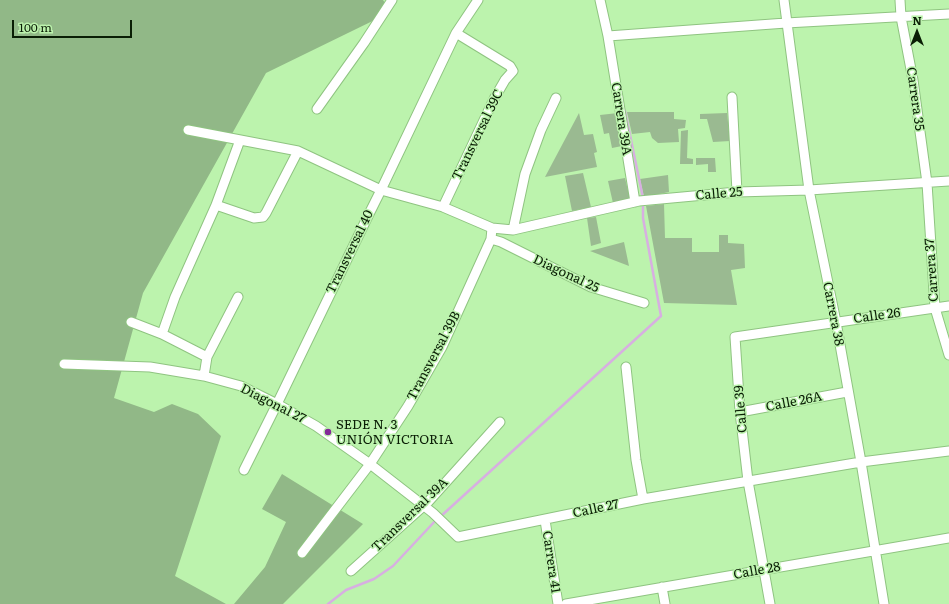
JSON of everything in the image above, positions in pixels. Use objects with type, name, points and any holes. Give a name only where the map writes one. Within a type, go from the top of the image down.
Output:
[{"type":"street","points":[[316,109],[364,43],[392,0]]},
{"type":"street","name":"Transversal 40","points":[[244,470],[456,34],[478,0]]},
{"type":"street","name":"Carrera 39A","points":[[600,0],[641,201]]},
{"type":"street","name":"Carrera 38","points":[[784,0],[809,190],[836,322],[884,604]]},
{"type":"street","name":"Carrera 35","points":[[900,0],[901,17],[913,80],[927,183]]},
{"type":"street","points":[[608,36],[786,23],[949,14]]},
{"type":"street","name":"Transversal 39C","points":[[443,207],[494,99],[513,71],[510,66],[456,34]]},
{"type":"street","points":[[732,97],[737,192]]},
{"type":"street","points":[[513,230],[525,174],[541,130],[556,98]]},
{"type":"street","points":[[188,130],[298,151],[381,190],[443,207],[492,228]]},
{"type":"street","points":[[162,334],[175,297],[216,205],[240,140]]},
{"type":"street","points":[[216,205],[254,218],[263,217],[266,214],[298,151]]},
{"type":"street","name":"Calle 25","points":[[492,228],[513,230],[641,201],[737,192],[809,190],[949,181]]},
{"type":"street","name":"Carrera 37","points":[[927,183],[935,308],[949,355]]},
{"type":"street","name":"Transversal 39B","points":[[302,553],[370,464],[408,406],[442,347],[491,239],[492,228]]},
{"type":"street","name":"Diagonal 25","points":[[491,239],[501,242],[591,287],[644,304]]},
{"type":"street","points":[[204,376],[207,357],[238,297]]},
{"type":"street","name":"Calle 26","points":[[735,337],[949,306]]},
{"type":"street","points":[[131,322],[162,334],[207,357]]},
{"type":"street","name":"Calle 39","points":[[735,337],[740,412],[748,482],[770,604]]},
{"type":"street","name":"Diagonal 27","points":[[64,364],[150,367],[204,376],[241,386],[316,426],[370,464],[433,513],[448,527]]},
{"type":"street","points":[[626,367],[636,460],[643,500]]},
{"type":"street","name":"Calle 26A","points":[[740,412],[847,392]]},
{"type":"street","name":"Transversal 39A","points":[[351,571],[428,502],[500,422]]},
{"type":"street","points":[[748,482],[861,462],[949,451]]},
{"type":"street","name":"Calle 27","points":[[448,527],[458,537],[643,500],[748,482]]},
{"type":"street","name":"Carrera 41","points":[[545,520],[558,604]]},
{"type":"street","name":"Calle 28","points":[[566,604],[949,538]]},
{"type":"street","points":[[662,588],[665,604]]},
{"type":"green space","points":[[0,0],[383,0],[391,12],[266,73],[143,293],[114,398],[154,412],[172,404],[198,414],[221,436],[175,576],[226,604],[0,604]]},
{"type":"green space","points":[[627,112],[674,112],[674,119],[686,120],[685,128],[678,129],[679,142],[658,143],[652,138],[650,132],[632,134]]},
{"type":"green space","points":[[579,113],[584,135],[593,134],[597,152],[594,153],[597,167],[545,177]]},
{"type":"green space","points":[[618,113],[622,146],[612,148],[609,133],[604,134],[600,115]]},
{"type":"green space","points":[[727,113],[730,141],[713,142],[707,119],[700,119],[700,114]]},
{"type":"green space","points":[[688,130],[687,158],[693,159],[693,164],[680,164],[681,131]]},
{"type":"green space","points":[[696,158],[715,158],[716,172],[708,172],[708,164],[696,165]]},
{"type":"green space","points":[[583,173],[591,207],[572,211],[565,176]]},
{"type":"green space","points":[[668,175],[669,192],[644,197],[640,179]]},
{"type":"green space","points":[[625,178],[630,199],[613,203],[608,181]]},
{"type":"green space","points":[[664,204],[665,238],[692,238],[692,252],[719,252],[719,235],[728,235],[728,243],[744,244],[745,268],[731,270],[737,305],[664,303],[646,206]]},
{"type":"green space","points":[[596,217],[601,243],[591,246],[587,218]]},
{"type":"green space","points":[[624,242],[629,266],[590,251]]},
{"type":"green space","points":[[282,474],[363,524],[283,604],[234,604],[265,567],[286,522],[262,509]]},
{"type":"waterway","points":[[625,111],[643,198]]},
{"type":"waterway","points":[[440,517],[661,316],[643,218],[643,203]]},
{"type":"waterway","points":[[328,604],[346,590],[374,579],[393,566],[436,520]]},
{"type":"place","name":"SEDE N. 3 UNIÓN VICTORIA","points":[[328,432]]}]
